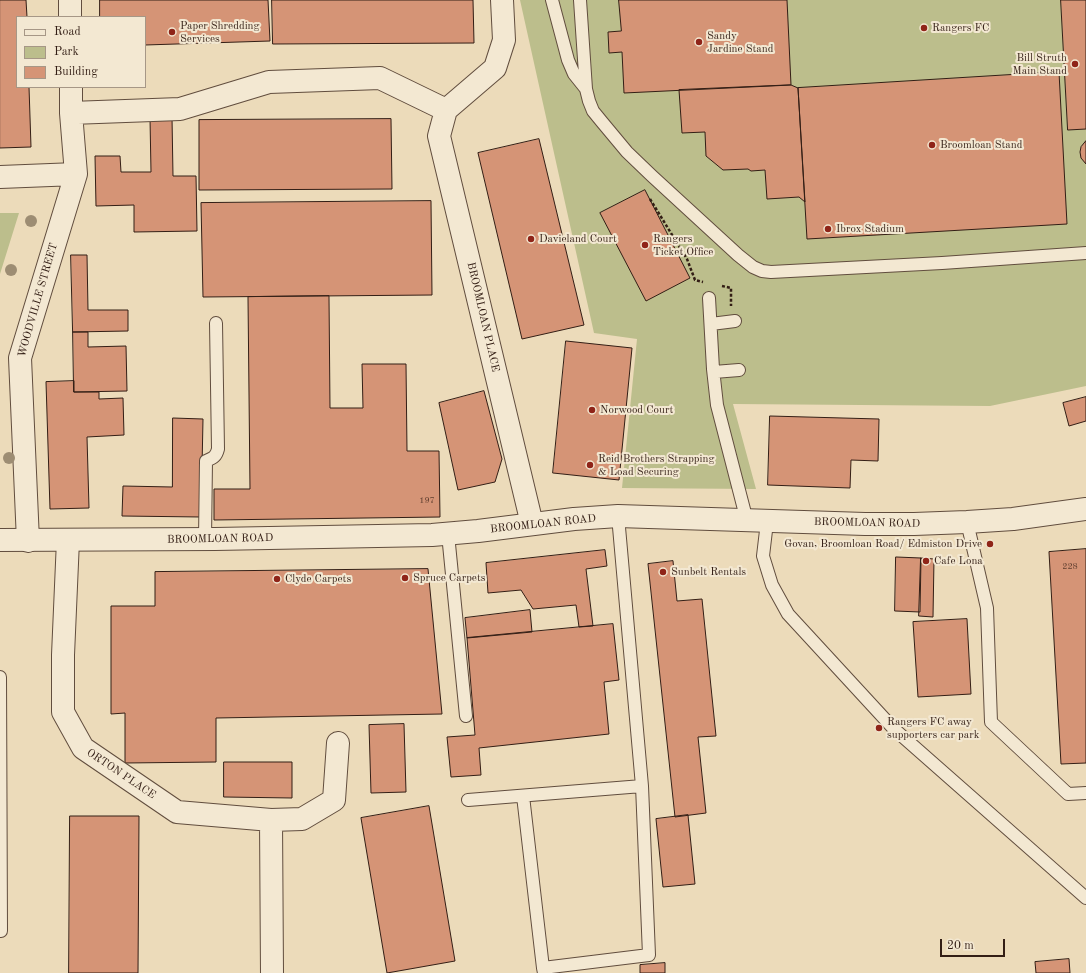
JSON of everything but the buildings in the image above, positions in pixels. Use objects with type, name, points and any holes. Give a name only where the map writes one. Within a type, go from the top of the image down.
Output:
[{"type":"street","points":[[70,0],[70,16]]},
{"type":"street","points":[[71,113],[180,109],[269,82],[380,78],[446,110],[495,68],[504,40],[502,0]]},
{"type":"street","name":"WOODVILLE STREET","points":[[28,541],[20,358],[76,174],[71,113],[71,88]]},
{"type":"street","name":"BROOMLOAN PLACE","points":[[446,110],[439,136],[532,524]]},
{"type":"street","points":[[0,177],[76,174]]},
{"type":"street","name":"BROOMLOAN ROAD","points":[[0,540],[205,539],[448,534],[618,516],[865,524],[967,522],[1013,519],[1086,509]]},
{"type":"street","name":"ORTON PLACE","points":[[68,540],[63,655],[63,712],[84,748],[177,812],[271,820],[302,819],[334,800],[338,743]]},
{"type":"street","points":[[271,820],[272,973]]},
{"type":"lane","points":[[552,0],[568,60],[574,74],[586,89]]},
{"type":"lane","points":[[580,0],[586,89],[593,111],[627,152],[738,255],[753,267],[762,271],[772,272],[1086,253]]},
{"type":"lane","points":[[710,298],[717,405],[757,521],[763,556],[772,585],[788,614],[893,728],[1086,898]]},
{"type":"lane","points":[[711,324],[735,321]]},
{"type":"lane","points":[[205,539],[206,461],[217,455],[218,449],[216,323]]},
{"type":"lane","points":[[714,372],[739,370]]},
{"type":"lane","points":[[524,796],[543,971],[649,955],[642,786],[618,516]]},
{"type":"lane","points":[[967,522],[987,608],[991,722],[1068,794],[1086,793]]},
{"type":"lane","points":[[448,534],[466,716]]},
{"type":"lane","points":[[0,677],[0,931]]},
{"type":"lane","points":[[468,800],[642,786]]},
{"type":"path","points":[[652,176],[642,186],[687,259],[695,280],[709,283]]},
{"type":"path","points":[[716,284],[731,288],[731,315],[735,321]]},
{"type":"green space","name":"Ibrox Stadium","points":[[520,0],[1086,0],[1086,386],[990,406],[733,404],[756,489],[622,488],[637,339],[594,333]]},
{"type":"green space","points":[[0,213],[19,213],[0,274]]},
{"type":"place","name":"Rangers FC","points":[[924,28]]},
{"type":"place","name":"Paper Shredding Services","points":[[172,32]]},
{"type":"place","name":"Sandy Jardine Stand","points":[[699,42]]},
{"type":"place","name":"Bill Struth Main Stand","points":[[1075,64]]},
{"type":"place","name":"Broomloan Stand","points":[[932,145]]},
{"type":"place","name":"Ibrox Stadium","points":[[828,229]]},
{"type":"place","name":"Davieland Court","points":[[531,239]]},
{"type":"place","name":"Rangers Ticket Office","points":[[645,245]]},
{"type":"place","name":"Norwood Court","points":[[592,410]]},
{"type":"place","name":"Reid Brothers Strapping & Load Securing","points":[[590,465]]},
{"type":"place","name":"Govan, Broomloan Road/ Edmiston Drive","points":[[990,544]]},
{"type":"place","name":"Cafe Lona","points":[[926,561]]},
{"type":"place","name":"Sunbelt Rentals","points":[[663,572]]},
{"type":"place","name":"Spruce Carpets","points":[[405,578]]},
{"type":"place","name":"Clyde Carpets","points":[[277,579]]},
{"type":"place","name":"Rangers FC away supporters car park","points":[[879,728]]}]
